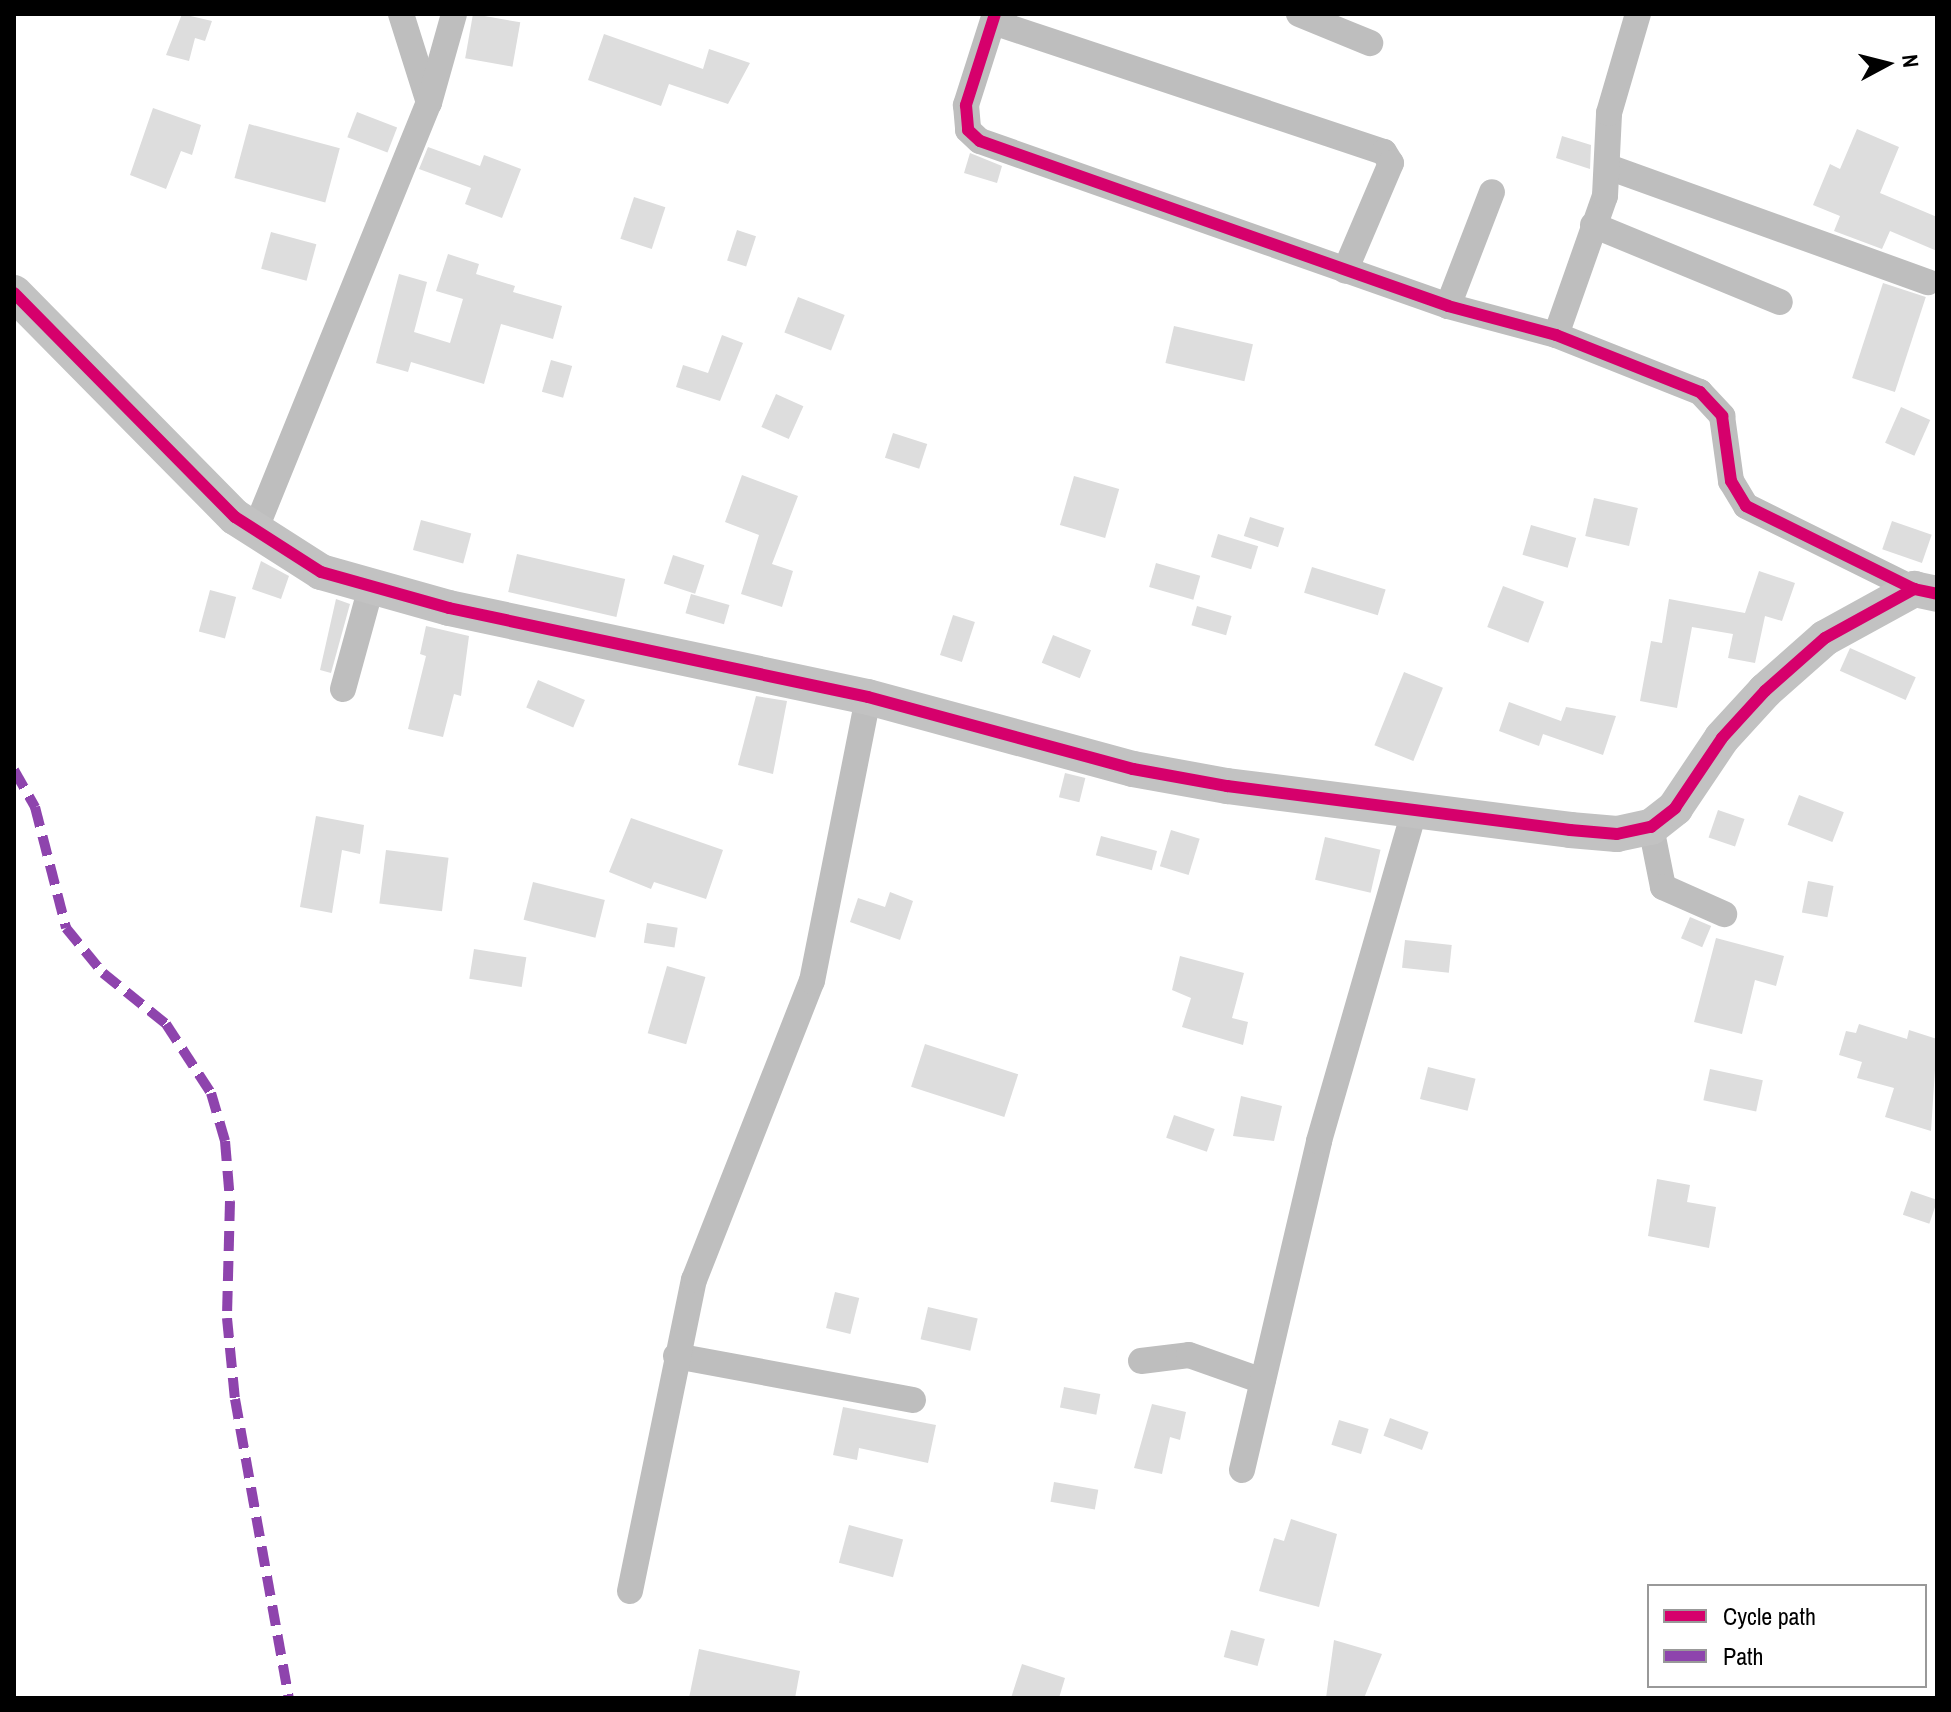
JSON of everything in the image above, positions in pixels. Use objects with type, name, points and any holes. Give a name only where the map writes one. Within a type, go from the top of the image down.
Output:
[{"type":"street","points":[[401,14],[429,103]]},
{"type":"street","points":[[254,533],[429,103],[454,14]]},
{"type":"street","points":[[1299,14],[1370,43]]},
{"type":"street","points":[[1556,335],[1611,168],[1609,113],[1638,14]]},
{"type":"street","points":[[1345,271],[1391,163],[1384,152],[994,18],[966,105],[968,130],[980,141],[1345,271],[1448,306],[1556,335],[1700,392],[1722,416],[1731,481],[1746,506],[1926,592]]},
{"type":"street","points":[[1611,168],[1928,282]]},
{"type":"street","points":[[1448,306],[1492,192]]},
{"type":"street","points":[[1593,225],[1780,302]]},
{"type":"street","points":[[14,293],[254,533],[300,562],[371,587],[868,697],[1133,769],[1416,806],[1570,830],[1617,834],[1651,827],[1675,808],[1722,738],[1796,663],[1851,620],[1926,592]]},
{"type":"street","points":[[343,689],[371,587]]},
{"type":"street","points":[[630,1591],[676,1356],[716,1216],[812,981],[868,697]]},
{"type":"street","points":[[1242,1470],[1319,1141],[1416,806]]},
{"type":"street","points":[[1651,827],[1663,887],[1724,914]]},
{"type":"street","points":[[1141,1361],[1189,1355],[1263,1381]]},
{"type":"street","points":[[676,1356],[913,1400]]},
{"type":"building","points":[[182,14],[212,21],[205,41],[195,38],[189,61],[166,55]]},
{"type":"building","points":[[473,14],[520,22],[512,67],[465,58]]},
{"type":"building","points":[[604,34],[703,69],[709,49],[750,63],[728,104],[669,84],[661,106],[588,80]]},
{"type":"building","points":[[153,108],[201,125],[192,155],[181,151],[166,189],[130,175]]},
{"type":"building","points":[[357,112],[397,127],[387,153],[347,137]]},
{"type":"building","points":[[249,124],[340,148],[325,202],[235,178]]},
{"type":"building","points":[[1857,129],[1899,147],[1880,193],[1937,217],[1937,251],[1890,231],[1882,249],[1834,231],[1840,216],[1813,205],[1830,164],[1840,169]]},
{"type":"building","points":[[1562,136],[1591,145],[1590,169],[1556,158]]},
{"type":"building","points":[[428,147],[480,166],[484,155],[521,169],[502,218],[465,204],[471,188],[419,169]]},
{"type":"building","points":[[970,153],[1002,166],[997,183],[964,173]]},
{"type":"building","points":[[634,197],[665,207],[652,249],[620,239]]},
{"type":"building","points":[[737,230],[756,236],[746,267],[727,260]]},
{"type":"building","points":[[271,232],[316,244],[307,281],[261,269]]},
{"type":"building","points":[[448,254],[479,264],[476,274],[515,286],[513,292],[562,306],[553,339],[501,324],[484,384],[411,362],[408,372],[376,363],[399,274],[427,282],[414,332],[450,343],[463,299],[436,291]]},
{"type":"building","points":[[1883,283],[1926,297],[1895,392],[1852,378]]},
{"type":"building","points":[[798,297],[845,315],[831,350],[784,332]]},
{"type":"building","points":[[1174,326],[1253,344],[1244,381],[1165,363]]},
{"type":"building","points":[[722,335],[743,343],[720,401],[676,387],[683,365],[708,373]]},
{"type":"building","points":[[551,360],[572,366],[563,398],[542,392]]},
{"type":"building","points":[[776,394],[803,406],[789,439],[761,427]]},
{"type":"building","points":[[1901,407],[1930,420],[1914,456],[1885,443]]},
{"type":"building","points":[[893,433],[927,444],[919,469],[885,458]]},
{"type":"building","points":[[742,475],[798,496],[772,564],[793,571],[782,607],[741,594],[759,535],[725,522]]},
{"type":"building","points":[[1074,476],[1119,489],[1105,538],[1060,525]]},
{"type":"building","points":[[1594,498],[1638,508],[1629,546],[1585,536]]},
{"type":"building","points":[[1250,517],[1284,528],[1278,547],[1244,536]]},
{"type":"building","points":[[421,520],[471,533],[463,563],[413,550]]},
{"type":"building","points":[[1892,521],[1932,535],[1922,563],[1882,549]]},
{"type":"building","points":[[1531,525],[1576,538],[1568,568],[1522,555]]},
{"type":"building","points":[[1218,534],[1258,546],[1251,569],[1211,557]]},
{"type":"building","points":[[517,554],[625,579],[616,617],[508,592]]},
{"type":"building","points":[[673,555],[704,565],[695,594],[664,584]]},
{"type":"building","points":[[261,561],[289,576],[281,599],[252,589]]},
{"type":"building","points":[[1156,563],[1200,576],[1193,600],[1149,587]]},
{"type":"building","points":[[1312,567],[1386,590],[1378,615],[1304,593]]},
{"type":"building","points":[[1759,571],[1795,583],[1782,621],[1765,616],[1755,663],[1728,658],[1733,634],[1692,627],[1677,708],[1640,701],[1651,641],[1662,643],[1669,599],[1745,613]]},
{"type":"building","points":[[1503,586],[1544,602],[1528,643],[1487,627]]},
{"type":"building","points":[[210,590],[236,597],[225,639],[199,632]]},
{"type":"building","points":[[691,594],[729,605],[724,624],[685,613]]},
{"type":"building","points":[[336,599],[350,604],[331,673],[320,670]]},
{"type":"building","points":[[1197,606],[1232,616],[1226,635],[1191,625]]},
{"type":"building","points":[[953,615],[975,622],[962,662],[940,655]]},
{"type":"building","points":[[426,626],[469,636],[461,696],[454,694],[443,737],[408,729],[426,656],[420,654]]},
{"type":"building","points":[[1053,635],[1091,650],[1080,678],[1042,663]]},
{"type":"building","points":[[1850,648],[1916,677],[1906,700],[1840,671]]},
{"type":"building","points":[[1404,672],[1443,688],[1413,761],[1374,745]]},
{"type":"building","points":[[538,680],[585,700],[573,728],[526,708]]},
{"type":"building","points":[[756,696],[787,701],[773,774],[738,765]]},
{"type":"building","points":[[1509,702],[1561,721],[1566,707],[1616,716],[1603,755],[1543,734],[1539,746],[1499,731]]},
{"type":"building","points":[[1065,773],[1085,778],[1079,802],[1059,797]]},
{"type":"building","points":[[1799,795],[1844,812],[1832,842],[1788,825]]},
{"type":"building","points":[[1718,810],[1744,819],[1735,847],[1709,837]]},
{"type":"building","points":[[316,816],[364,825],[360,854],[342,850],[332,913],[300,907]]},
{"type":"building","points":[[631,818],[723,850],[706,899],[654,882],[651,889],[609,872]]},
{"type":"building","points":[[1171,830],[1200,839],[1189,875],[1160,866]]},
{"type":"building","points":[[1101,836],[1157,851],[1152,870],[1096,855]]},
{"type":"building","points":[[1325,837],[1381,850],[1371,893],[1315,880]]},
{"type":"building","points":[[386,850],[449,858],[442,911],[379,904]]},
{"type":"building","points":[[1808,881],[1834,886],[1827,917],[1802,912]]},
{"type":"building","points":[[533,882],[605,900],[595,938],[524,920]]},
{"type":"building","points":[[890,892],[913,901],[900,940],[850,922],[858,898],[885,907]]},
{"type":"building","points":[[1690,917],[1711,926],[1702,947],[1681,938]]},
{"type":"building","points":[[647,923],[678,928],[674,948],[644,943]]},
{"type":"building","points":[[1716,938],[1784,956],[1776,986],[1755,980],[1742,1034],[1694,1022]]},
{"type":"building","points":[[1405,940],[1452,945],[1449,973],[1402,968]]},
{"type":"building","points":[[474,949],[526,957],[522,987],[469,979]]},
{"type":"building","points":[[1180,956],[1244,973],[1232,1018],[1248,1022],[1243,1045],[1182,1027],[1191,998],[1172,990]]},
{"type":"building","points":[[667,966],[705,977],[686,1044],[648,1033]]},
{"type":"building","points":[[1859,1024],[1907,1039],[1909,1030],[1937,1039],[1931,1131],[1885,1117],[1894,1088],[1857,1078],[1862,1062],[1839,1055],[1846,1031],[1856,1033]]},
{"type":"building","points":[[925,1044],[1018,1074],[1004,1117],[911,1087]]},
{"type":"building","points":[[1428,1067],[1476,1079],[1468,1111],[1420,1099]]},
{"type":"building","points":[[1710,1069],[1763,1080],[1756,1112],[1703,1100]]},
{"type":"building","points":[[1241,1096],[1282,1106],[1274,1141],[1233,1136]]},
{"type":"building","points":[[1174,1115],[1215,1129],[1207,1152],[1166,1138]]},
{"type":"building","points":[[1657,1179],[1690,1185],[1687,1202],[1716,1207],[1709,1248],[1648,1236]]},
{"type":"building","points":[[1911,1191],[1937,1200],[1929,1224],[1903,1215]]},
{"type":"building","points":[[835,1292],[859,1298],[850,1334],[826,1328]]},
{"type":"building","points":[[928,1307],[978,1318],[970,1351],[921,1339]]},
{"type":"building","points":[[1064,1387],[1100,1394],[1096,1415],[1060,1408]]},
{"type":"building","points":[[1152,1404],[1186,1412],[1180,1440],[1170,1437],[1162,1474],[1134,1468]]},
{"type":"building","points":[[843,1407],[936,1425],[928,1463],[859,1448],[857,1460],[833,1455]]},
{"type":"building","points":[[1390,1418],[1429,1432],[1422,1450],[1384,1436]]},
{"type":"building","points":[[1339,1420],[1369,1429],[1361,1454],[1331,1445]]},
{"type":"building","points":[[1054,1482],[1098,1490],[1095,1510],[1051,1502]]},
{"type":"building","points":[[1291,1519],[1337,1534],[1319,1607],[1259,1591],[1274,1538],[1284,1541]]},
{"type":"building","points":[[849,1525],[903,1539],[893,1577],[839,1563]]},
{"type":"building","points":[[1231,1630],[1265,1639],[1258,1666],[1224,1657]]},
{"type":"building","points":[[1334,1640],[1382,1654],[1364,1698],[1326,1698]]},
{"type":"building","points":[[699,1649],[800,1671],[795,1698],[689,1698]]},
{"type":"building","points":[[1022,1664],[1065,1678],[1059,1698],[1011,1698]]},
{"type":"marked path","points":[[14,770],[35,807],[66,928],[103,973],[166,1024],[211,1093],[225,1141],[230,1201],[227,1318],[235,1399],[289,1698]]},
{"type":"cycle path","points":[[995,14],[966,105],[968,130],[980,141],[1448,306],[1556,335],[1700,392],[1722,416],[1731,481],[1746,506],[1914,589]]},
{"type":"cycle path","points":[[14,293],[235,517],[321,572],[449,608],[868,697],[1133,769],[1227,786],[1570,830],[1617,834],[1651,827],[1675,808],[1722,738],[1765,691],[1825,638],[1914,589],[1937,594]]}]
